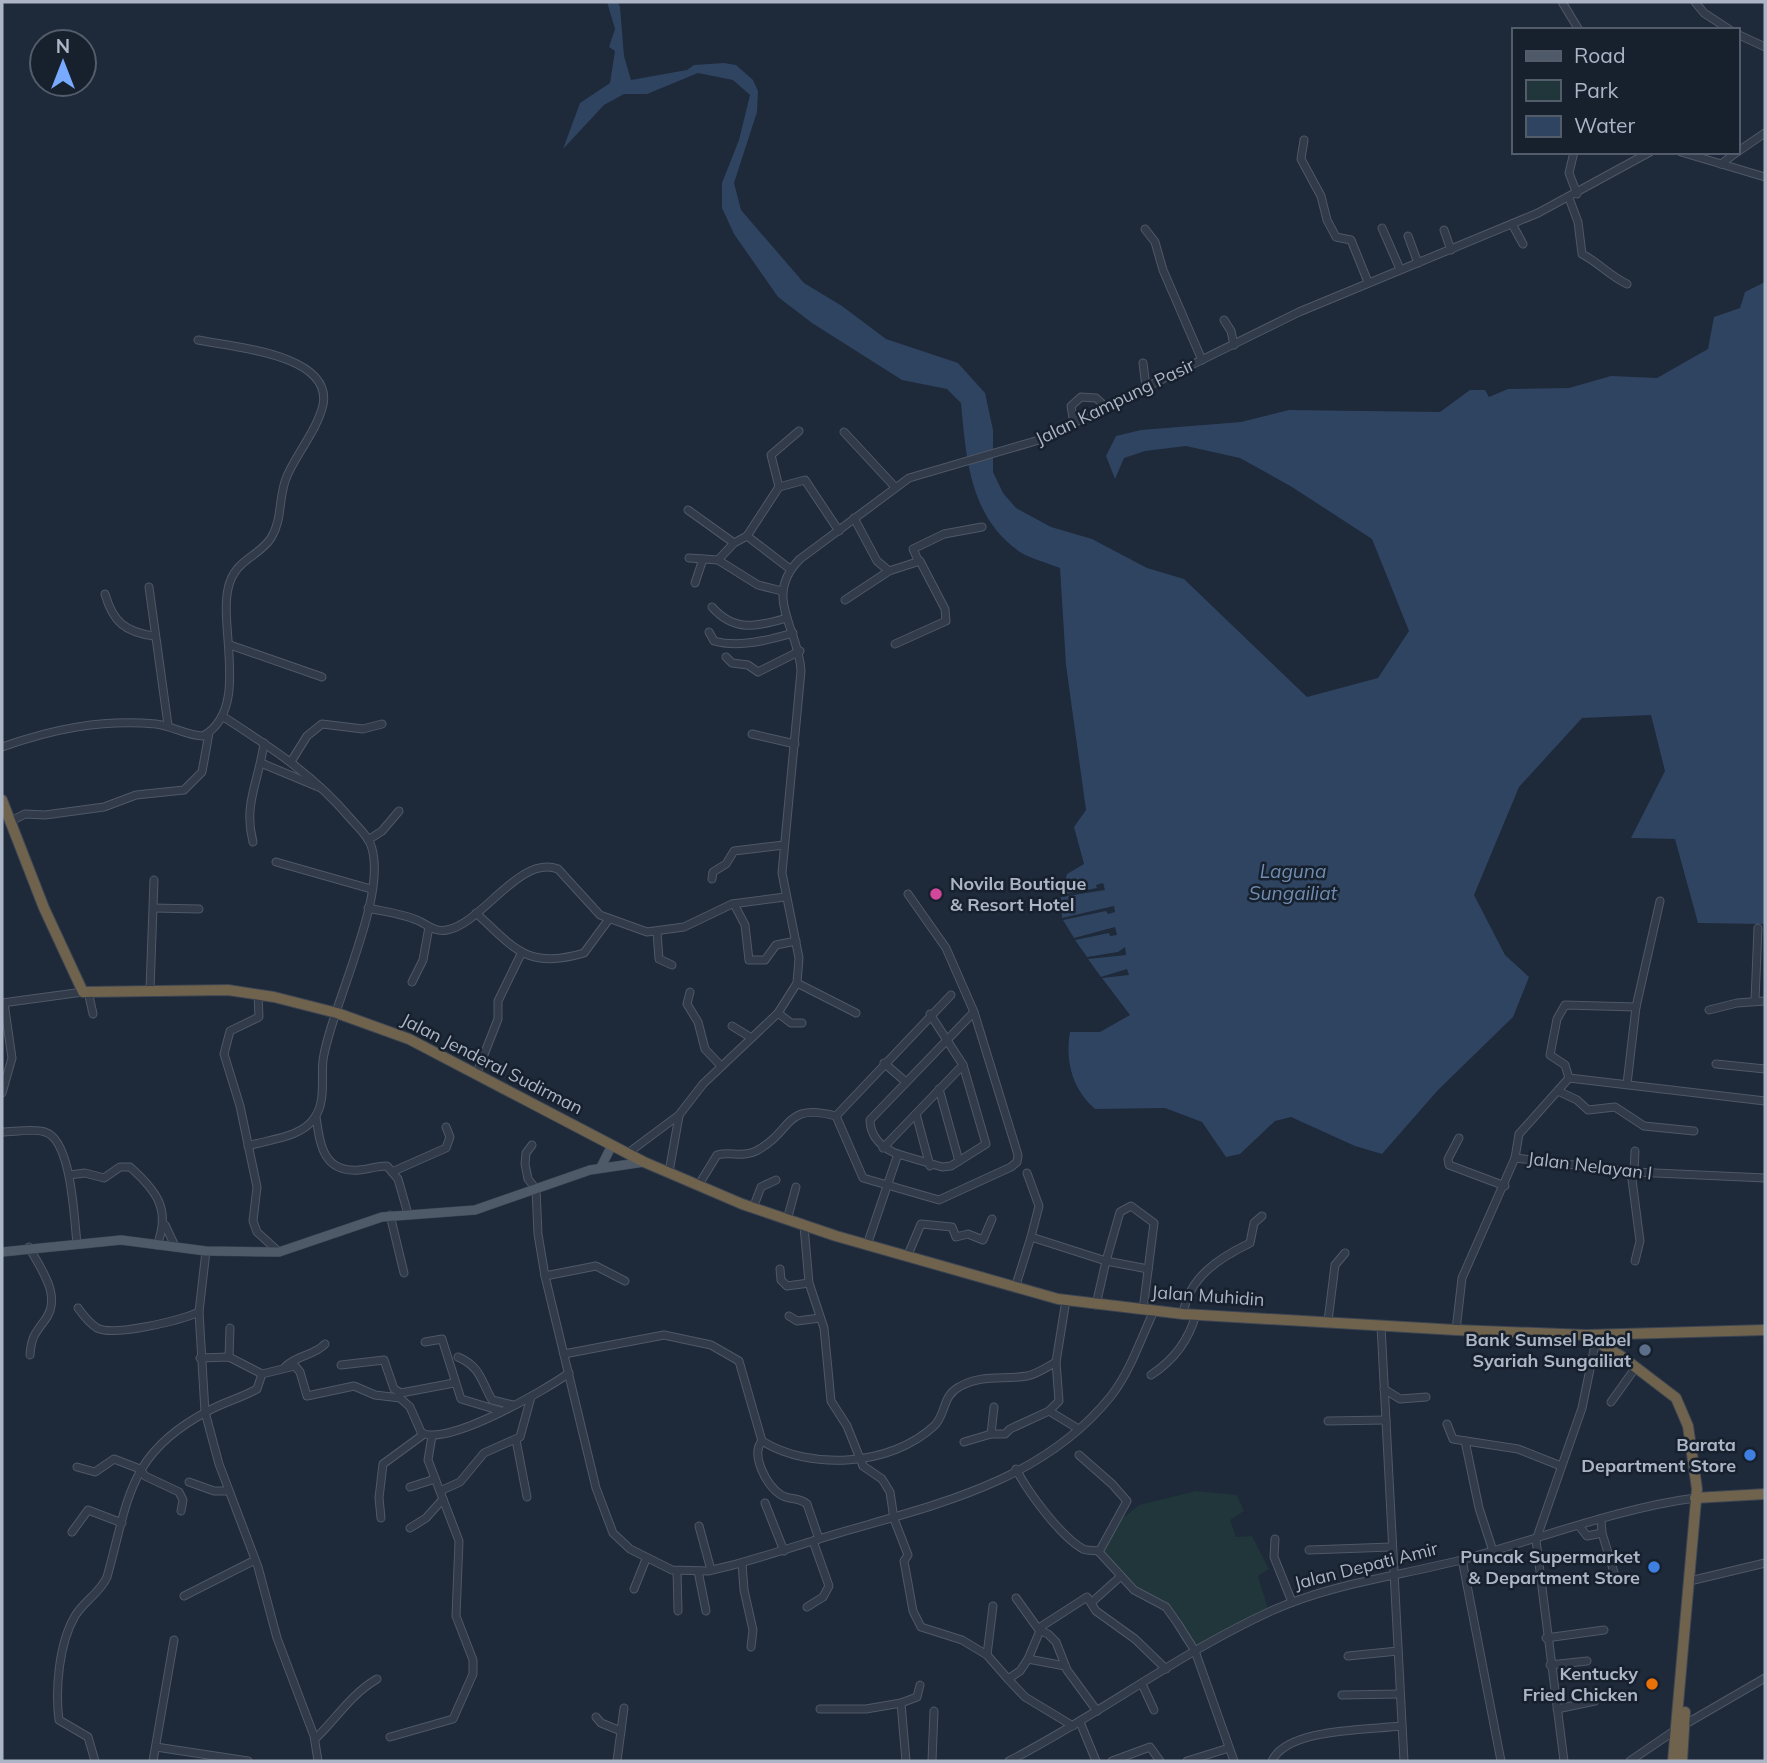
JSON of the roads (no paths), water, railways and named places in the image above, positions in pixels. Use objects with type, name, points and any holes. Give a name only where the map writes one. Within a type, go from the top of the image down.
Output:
[{"type":"highway","points":[[2,800],[44,908],[86,992]]},
{"type":"highway","name":"Jalan Jenderal Sudirman","points":[[86,992],[150,989],[258,993],[337,1013],[410,1039],[644,1162],[669,1172]]},
{"type":"highway","name":"Jalan Muhidin","points":[[669,1172],[698,1186],[804,1226],[1014,1289],[1066,1300],[1152,1312],[1591,1337],[1765,1332]]},
{"type":"highway","points":[[1621,1356],[1625,1334]]},
{"type":"highway","points":[[1591,1337],[1663,1386],[1681,1407],[1691,1438],[1698,1495],[1694,1580],[1680,1727],[1673,1761]]},
{"type":"highway","name":"Jalan Depati Amir","points":[[1698,1495],[1765,1494]]},
{"type":"highway","points":[[1682,1761],[1680,1727],[1698,1495]]},
{"type":"main road","points":[[601,1167],[612,1145]]},
{"type":"main road","points":[[2,1252],[29,1247],[121,1240],[206,1251],[279,1252],[390,1216],[463,1213],[601,1167],[644,1162]]},
{"type":"street","points":[[1563,2],[1578,28]]},
{"type":"street","points":[[1695,2],[1718,27]]},
{"type":"street","points":[[1739,35],[1765,47]]},
{"type":"street","points":[[1739,151],[1765,133]]},
{"type":"street","points":[[1304,140],[1301,159],[1321,196],[1327,220],[1335,237],[1350,240],[1368,282]]},
{"type":"street","points":[[1574,154],[1569,173],[1583,254],[1597,260],[1609,273],[1628,284]]},
{"type":"street","name":"Jalan Kampung Pasir","points":[[790,569],[895,486],[909,478],[1040,440],[1368,282],[1451,250],[1573,196],[1645,154]]},
{"type":"street","points":[[1691,154],[1765,177]]},
{"type":"street","points":[[1721,164],[1734,154]]},
{"type":"street","points":[[1512,224],[1523,244]]},
{"type":"street","points":[[1382,228],[1400,269]]},
{"type":"street","points":[[1145,229],[1155,242],[1163,270],[1202,360]]},
{"type":"street","points":[[1444,230],[1451,250]]},
{"type":"street","points":[[1408,236],[1418,262]]},
{"type":"street","points":[[1224,320],[1231,331],[1234,345]]},
{"type":"street","points":[[9,822],[25,814],[45,815],[104,807],[136,795],[184,790],[202,772],[209,733],[222,716],[227,698],[230,645],[226,601],[228,586],[235,571],[273,535],[283,485],[320,414],[324,397],[317,378],[308,368],[278,356],[198,340]]},
{"type":"street","points":[[1143,363],[1146,387]]},
{"type":"street","points":[[1074,424],[1071,406],[1081,397],[1096,398],[1106,407]]},
{"type":"street","points":[[779,487],[771,454],[799,431]]},
{"type":"street","points":[[844,432],[895,486]]},
{"type":"street","points":[[718,560],[734,543],[747,536],[779,487],[804,480],[839,531]]},
{"type":"street","points":[[688,510],[734,543]]},
{"type":"street","points":[[854,518],[877,562],[889,571]]},
{"type":"street","points":[[895,644],[946,621],[945,609],[913,549],[944,534],[982,527]]},
{"type":"street","points":[[628,1153],[679,1115],[721,1066],[778,1013],[797,984],[799,958],[782,873],[801,688],[800,651],[787,618],[782,591],[790,569],[747,536]]},
{"type":"street","points":[[690,558],[718,560],[758,584],[782,591]]},
{"type":"street","points":[[695,583],[703,559]]},
{"type":"street","points":[[845,600],[889,571],[918,560]]},
{"type":"street","points":[[149,587],[168,725]]},
{"type":"street","points":[[105,594],[116,623],[135,633],[154,636]]},
{"type":"street","points":[[712,607],[724,620],[733,624],[760,624],[787,618]]},
{"type":"street","points":[[709,632],[715,641],[731,644],[771,639],[793,632]]},
{"type":"street","points":[[230,645],[322,677]]},
{"type":"street","points":[[726,657],[732,663],[748,665],[758,672],[800,651]]},
{"type":"street","points":[[222,716],[292,760],[328,791],[368,840],[374,863],[368,908],[323,1059],[322,1096],[316,1117],[319,1145],[329,1159],[339,1167],[351,1170],[387,1166],[394,1171],[408,1214]]},
{"type":"street","points":[[2,747],[46,731],[70,727],[140,723],[168,725],[197,736],[209,733]]},
{"type":"street","points":[[292,760],[307,736],[322,724],[363,729],[382,724]]},
{"type":"street","points":[[752,734],[795,744]]},
{"type":"street","points":[[253,842],[248,822],[248,806],[264,743]]},
{"type":"street","points":[[261,763],[328,791]]},
{"type":"street","points":[[368,840],[382,831],[399,811]]},
{"type":"street","points":[[712,879],[713,872],[726,864],[734,851],[784,845]]},
{"type":"street","points":[[276,862],[371,889]]},
{"type":"street","points":[[368,908],[414,919],[429,927],[450,930],[526,875],[551,867],[558,869],[584,900],[609,919],[657,932],[684,928],[734,904],[785,897]]},
{"type":"street","points":[[150,989],[154,880]]},
{"type":"street","points":[[836,1116],[862,1177],[887,1186],[943,1200],[1017,1162],[1014,1133],[974,1012],[946,948],[908,894]]},
{"type":"street","points":[[1627,1084],[1636,1007],[1661,901]]},
{"type":"street","points":[[734,904],[746,925],[748,960],[765,960],[776,945],[796,941]]},
{"type":"street","points":[[154,908],[200,909]]},
{"type":"street","points":[[476,913],[521,954],[561,958],[584,953],[609,919]]},
{"type":"street","points":[[412,982],[423,960],[429,927]]},
{"type":"street","points":[[1755,1000],[1758,928]]},
{"type":"street","points":[[657,932],[659,959],[672,965]]},
{"type":"street","points":[[476,1075],[498,1019],[498,1001],[521,954]]},
{"type":"street","points":[[797,984],[856,1013]]},
{"type":"street","points":[[2,1093],[12,1058],[3,1003],[86,992],[93,1014]]},
{"type":"street","points":[[690,992],[688,1007],[701,1030],[705,1049],[721,1066]]},
{"type":"street","points":[[258,993],[259,1017],[234,1028],[224,1046],[257,1192],[253,1221],[257,1232],[279,1252]]},
{"type":"street","points":[[836,1116],[930,1014],[951,995]]},
{"type":"street","points":[[1709,1010],[1765,1000]]},
{"type":"street","points":[[1569,1078],[1565,1065],[1550,1055],[1557,1018],[1565,1005],[1636,1007]]},
{"type":"street","points":[[930,1014],[947,1040],[963,1065],[986,1144],[959,1161],[942,1167],[930,1166],[883,1148],[870,1125],[870,1120],[906,1082],[947,1040],[974,1012]]},
{"type":"street","points":[[778,1013],[791,1023],[802,1023]]},
{"type":"street","points":[[732,1026],[750,1037]]},
{"type":"street","points":[[884,1063],[906,1082]]},
{"type":"street","points":[[1716,1064],[1765,1069]]},
{"type":"street","points":[[883,1148],[963,1065]]},
{"type":"street","points":[[1569,1078],[1765,1101]]},
{"type":"street","points":[[1515,1158],[1519,1134],[1569,1078]]},
{"type":"street","points":[[939,1089],[959,1161]]},
{"type":"street","points":[[1559,1091],[1577,1100],[1588,1110],[1615,1107],[1644,1125],[1694,1130]]},
{"type":"street","points":[[698,1186],[717,1155],[756,1152],[800,1112],[818,1111],[836,1116]]},
{"type":"street","points":[[916,1114],[930,1166]]},
{"type":"street","points":[[669,1172],[679,1115]]},
{"type":"street","points":[[248,1146],[299,1131],[316,1117]]},
{"type":"street","points":[[394,1171],[446,1148],[450,1138],[446,1127]]},
{"type":"street","points":[[2,1132],[45,1132],[50,1135],[67,1164],[77,1243]]},
{"type":"street","points":[[1459,1138],[1448,1159],[1449,1165],[1505,1186]]},
{"type":"street","points":[[531,1145],[526,1153],[525,1164],[528,1179],[536,1189],[538,1234],[545,1276],[596,1488],[617,1540],[646,1559],[677,1571],[698,1572],[742,1563],[894,1519],[967,1495],[1047,1454],[1112,1395],[1130,1367],[1152,1312],[1148,1269],[1153,1223],[1130,1206],[1120,1212],[1096,1304]]},
{"type":"street","points":[[1635,1152],[1633,1172],[1640,1241],[1635,1261]]},
{"type":"street","points":[[867,1245],[898,1154]]},
{"type":"street","name":"Jalan Nelayan I","points":[[1456,1330],[1462,1278],[1505,1186],[1515,1158],[1633,1172],[1765,1178]]},
{"type":"street","points":[[69,1175],[85,1173],[104,1178],[120,1167],[131,1167],[157,1196],[165,1225],[175,1246]]},
{"type":"street","points":[[1014,1289],[1039,1206],[1027,1172]]},
{"type":"street","points":[[753,1208],[761,1187],[776,1180]]},
{"type":"street","points":[[787,1220],[796,1187]]},
{"type":"street","points":[[390,1216],[404,1273]]},
{"type":"street","points":[[1182,1313],[1187,1297],[1218,1258],[1250,1243],[1254,1223],[1262,1216]]},
{"type":"street","points":[[907,1257],[921,1224],[951,1227],[956,1237],[968,1234],[982,1240],[992,1219]]},
{"type":"street","points":[[157,1245],[165,1225]]},
{"type":"street","points":[[804,1226],[809,1283],[824,1328],[831,1401],[841,1414],[857,1454],[887,1486],[894,1519],[907,1553],[904,1561],[911,1601],[922,1629],[949,1634],[987,1655],[1025,1697],[1077,1724],[1096,1761]]},
{"type":"street","points":[[1031,1237],[1106,1261],[1148,1269]]},
{"type":"street","points":[[29,1247],[48,1283],[52,1297],[46,1318],[33,1332],[30,1355]]},
{"type":"street","points":[[206,1251],[200,1312],[200,1357],[205,1412],[228,1491],[255,1560],[277,1639],[315,1739],[318,1761]]},
{"type":"street","points":[[1328,1321],[1335,1265],[1345,1253]]},
{"type":"street","points":[[545,1276],[596,1266],[625,1281]]},
{"type":"street","points":[[780,1269],[781,1280],[787,1286],[809,1283]]},
{"type":"street","points":[[964,1442],[990,1434],[1005,1434],[1010,1429],[1049,1411],[1059,1400],[1056,1362],[1066,1300]]},
{"type":"street","points":[[78,1308],[88,1321],[103,1330],[174,1322],[200,1312]]},
{"type":"street","points":[[1151,1376],[1165,1366],[1189,1338],[1196,1314]]},
{"type":"street","points":[[789,1316],[797,1321],[820,1318]]},
{"type":"street","points":[[1381,1326],[1404,1761]]},
{"type":"street","points":[[229,1357],[230,1328]]},
{"type":"street","points":[[563,1350],[664,1335],[726,1351],[739,1360],[762,1441],[758,1454],[770,1484],[782,1496],[807,1504],[829,1586],[823,1597],[807,1606]]},
{"type":"street","points":[[1564,1761],[1546,1638],[1536,1540],[1586,1393],[1591,1337]]},
{"type":"street","points":[[425,1342],[442,1339],[458,1395],[465,1401],[501,1411]]},
{"type":"street","points":[[285,1368],[297,1357],[317,1351],[325,1344]]},
{"type":"street","points":[[200,1357],[229,1357],[262,1374],[285,1368],[298,1369],[307,1396],[359,1386],[375,1395],[404,1400],[428,1435],[428,1460],[459,1541],[455,1612],[474,1660],[473,1674],[453,1719],[390,1737]]},
{"type":"street","points":[[458,1357],[473,1364],[479,1371],[492,1400],[513,1405]]},
{"type":"street","points":[[341,1365],[384,1360],[394,1389],[401,1393],[454,1383]]},
{"type":"street","points":[[762,1441],[783,1453],[801,1457],[892,1450],[921,1436],[937,1424],[945,1399],[958,1387],[984,1378],[1029,1376],[1056,1362]]},
{"type":"street","points":[[1611,1402],[1636,1367]]},
{"type":"street","points":[[381,1518],[379,1498],[383,1464],[428,1435],[454,1430],[501,1411],[531,1397],[569,1373]]},
{"type":"street","points":[[94,1761],[88,1737],[59,1720],[60,1681],[68,1632],[80,1609],[104,1584],[140,1469],[160,1446],[205,1412],[257,1390],[262,1374]]},
{"type":"street","points":[[1384,1389],[1400,1399],[1426,1397]]},
{"type":"street","points":[[410,1528],[426,1518],[442,1495],[460,1482],[484,1453],[522,1436],[531,1397]]},
{"type":"street","points":[[990,1434],[994,1407]]},
{"type":"street","points":[[1049,1411],[1077,1428]]},
{"type":"street","points":[[1328,1421],[1386,1420]]},
{"type":"street","points":[[1447,1424],[1450,1437],[1518,1449],[1561,1466]]},
{"type":"street","points":[[516,1440],[527,1497]]},
{"type":"street","points":[[1465,1441],[1479,1508],[1493,1551]]},
{"type":"street","points":[[1079,1455],[1112,1483],[1127,1501],[1099,1550]]},
{"type":"street","points":[[77,1467],[95,1472],[114,1459],[140,1469],[145,1476],[179,1492],[183,1500],[181,1511]]},
{"type":"street","points":[[1016,1469],[1033,1497],[1082,1549],[1099,1550],[1134,1590],[1166,1607],[1195,1651],[1234,1761]]},
{"type":"street","points":[[410,1487],[435,1479]]},
{"type":"street","points":[[189,1482],[214,1491],[228,1491]]},
{"type":"street","name":"Jalan Depati Amir","points":[[1009,1761],[1077,1724],[1195,1651],[1292,1602],[1340,1587],[1393,1577],[1698,1495]]},
{"type":"street","points":[[765,1503],[784,1551]]},
{"type":"street","points":[[72,1532],[88,1510],[122,1523]]},
{"type":"street","points":[[1601,1519],[1602,1533],[1616,1579]]},
{"type":"street","points":[[699,1526],[711,1570]]},
{"type":"street","points":[[1580,1527],[1587,1536],[1602,1533]]},
{"type":"street","points":[[1275,1539],[1273,1557],[1292,1602]]},
{"type":"street","points":[[1309,1550],[1391,1547]]},
{"type":"street","points":[[634,1589],[646,1559]]},
{"type":"street","points":[[1462,1559],[1501,1761]]},
{"type":"street","points":[[184,1596],[255,1560]]},
{"type":"street","points":[[742,1563],[744,1590],[753,1630],[751,1647]]},
{"type":"street","points":[[1694,1580],[1765,1563]]},
{"type":"street","points":[[677,1571],[678,1611]]},
{"type":"street","points":[[698,1572],[706,1611]]},
{"type":"street","points":[[1092,1602],[1122,1576]]},
{"type":"street","points":[[1016,1598],[1039,1630],[1056,1642],[1065,1666],[1097,1711]]},
{"type":"street","points":[[1008,1679],[1020,1671],[1028,1659],[1038,1641],[1039,1630],[1084,1598],[1092,1602],[1096,1611],[1135,1639],[1166,1669]]},
{"type":"street","points":[[987,1655],[993,1606]]},
{"type":"street","points":[[1546,1638],[1604,1630]]},
{"type":"street","points":[[153,1761],[174,1640]]},
{"type":"street","points":[[1348,1656],[1398,1651]]},
{"type":"street","points":[[1028,1659],[1065,1666]]},
{"type":"street","points":[[1550,1665],[1587,1661]]},
{"type":"street","points":[[1630,1761],[1680,1727],[1765,1678]]},
{"type":"street","points":[[315,1739],[332,1724],[353,1696],[377,1679]]},
{"type":"street","points":[[1142,1684],[1154,1710]]},
{"type":"street","points":[[820,1709],[866,1709],[901,1703],[917,1697],[920,1685]]},
{"type":"street","points":[[1342,1695],[1400,1694]]},
{"type":"street","points":[[1557,1709],[1595,1701]]},
{"type":"street","points":[[901,1703],[906,1761]]},
{"type":"street","points":[[617,1761],[624,1708]]},
{"type":"street","points":[[932,1761],[934,1711]]},
{"type":"street","points":[[596,1717],[601,1723],[621,1731]]},
{"type":"street","points":[[1272,1761],[1275,1754],[1298,1738],[1401,1726]]},
{"type":"street","points":[[156,1747],[248,1761]]},
{"type":"street","points":[[1112,1761],[1150,1747],[1160,1761]]},
{"type":"street","points":[[1187,1761],[1229,1748]]},
{"type":"water","name":"Laguna Sungailiat","points":[[607,2],[618,2],[620,7],[624,56],[631,80],[687,70],[694,65],[724,63],[736,65],[753,80],[758,91],[757,112],[734,183],[741,210],[804,283],[842,306],[886,339],[958,363],[985,393],[993,430],[993,472],[1003,493],[1016,508],[1051,527],[1092,539],[1147,568],[1184,579],[1307,697],[1378,678],[1409,631],[1372,539],[1292,487],[1240,458],[1186,446],[1145,451],[1124,458],[1115,479],[1106,456],[1116,436],[1141,430],[1241,422],[1289,410],[1440,412],[1470,390],[1485,390],[1489,397],[1508,389],[1569,388],[1611,376],[1657,378],[1708,349],[1714,317],[1740,308],[1745,292],[1765,282],[1765,924],[1698,923],[1675,839],[1631,838],[1665,771],[1651,715],[1582,718],[1519,787],[1474,895],[1505,955],[1529,977],[1513,1017],[1438,1090],[1382,1154],[1355,1146],[1291,1117],[1275,1121],[1240,1154],[1226,1157],[1202,1122],[1165,1108],[1095,1109],[1081,1093],[1072,1074],[1070,1032],[1100,1032],[1130,1015],[1102,978],[1129,975],[1127,969],[1101,977],[1088,959],[1126,955],[1125,947],[1118,952],[1087,957],[1075,940],[1109,933],[1110,936],[1117,935],[1115,927],[1074,938],[1063,920],[1106,911],[1108,914],[1115,912],[1114,906],[1062,918],[1061,897],[1105,890],[1103,883],[1096,885],[1097,888],[1061,895],[1067,874],[1084,864],[1074,827],[1086,810],[1066,665],[1060,568],[1020,552],[1003,538],[990,522],[974,485],[969,465],[961,403],[947,389],[902,380],[812,323],[778,297],[734,234],[722,208],[722,183],[739,140],[750,95],[733,80],[698,73],[647,94],[624,94],[604,105],[563,149],[580,103],[610,83],[615,51],[609,47],[615,29]]},
{"type":"place","name":"Novila Boutique & Resort Hotel","points":[[936,894]]},
{"type":"place","name":"Bank Sumsel Babel Syariah Sungailiat","points":[[1645,1350]]},
{"type":"place","name":"Barata Department Store","points":[[1750,1455]]},
{"type":"place","name":"Puncak Supermarket & Department Store","points":[[1654,1567]]},
{"type":"place","name":"Kentucky Fried Chicken","points":[[1652,1684]]}]
